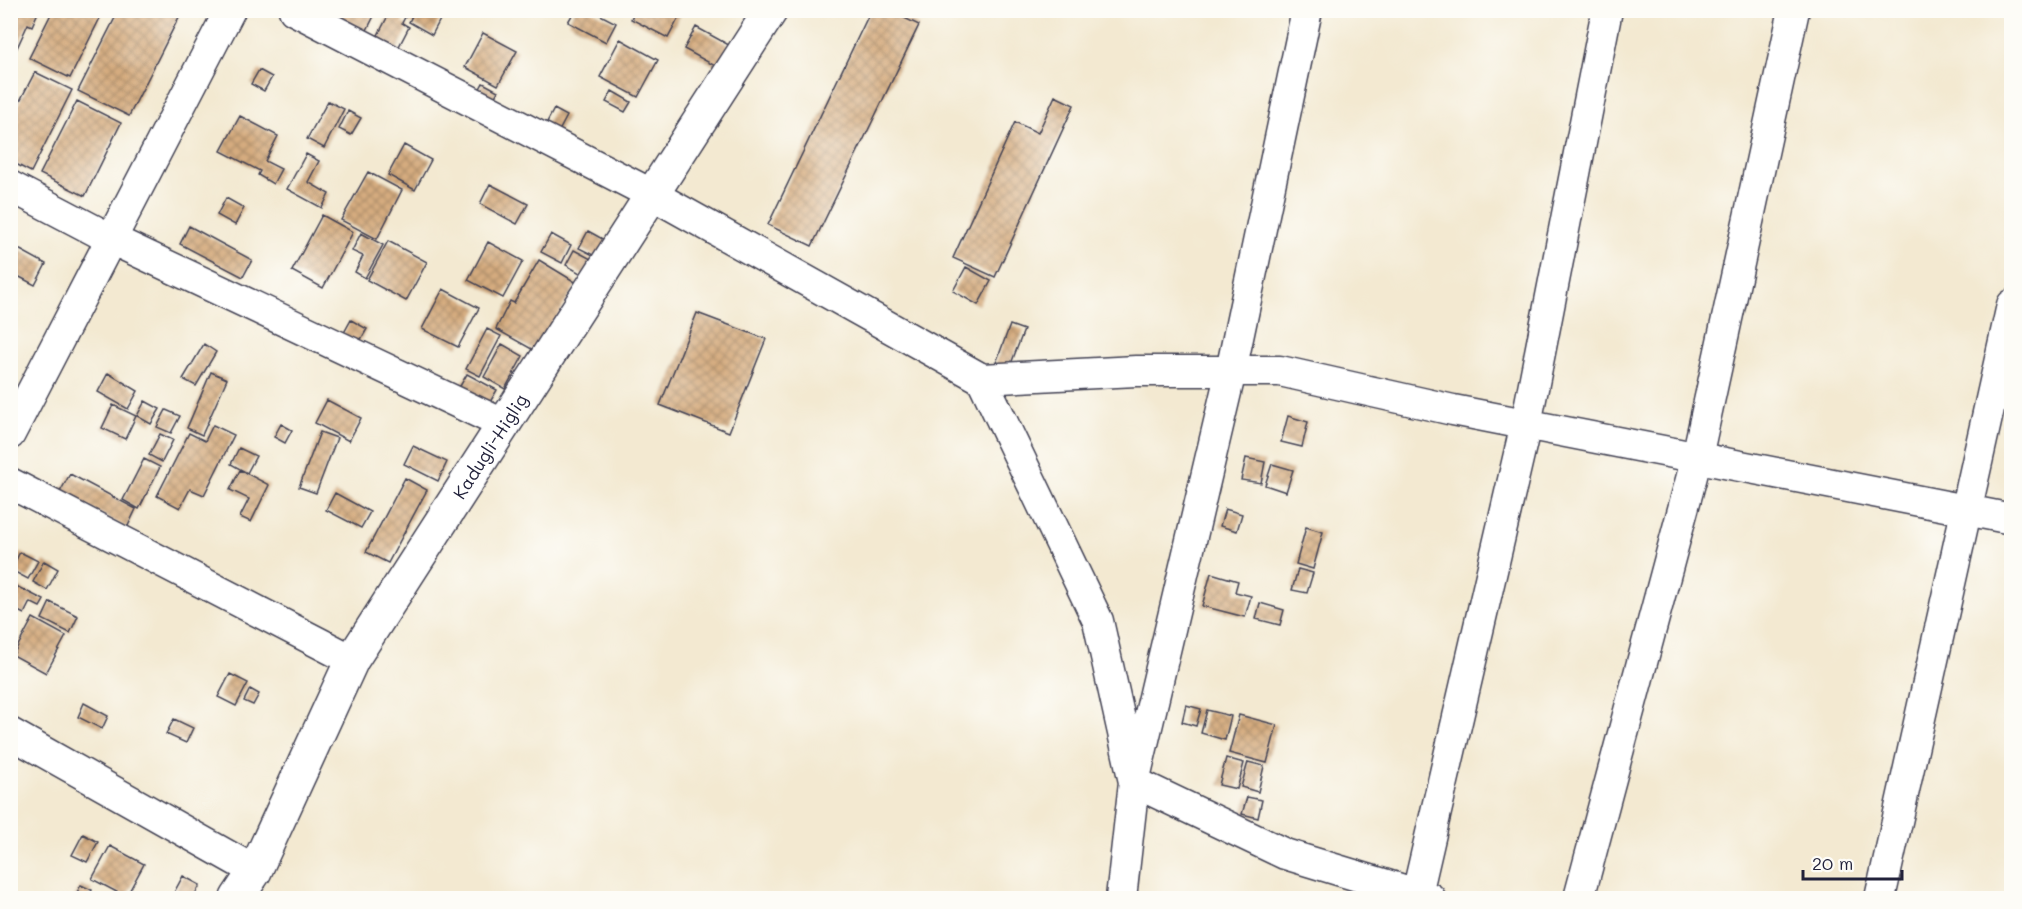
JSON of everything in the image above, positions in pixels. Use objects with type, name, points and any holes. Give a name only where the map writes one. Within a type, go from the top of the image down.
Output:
[{"type":"street","points":[[10,434],[230,10]]},
{"type":"street","points":[[294,10],[653,195],[982,379],[1136,371],[1280,371],[1453,410],[2012,519]]},
{"type":"street","name":"Kadugli-Higlig","points":[[237,898],[255,871],[352,660],[771,10]]},
{"type":"street","points":[[1121,898],[1134,782],[1231,371],[1307,10]]},
{"type":"street","points":[[1134,782],[1285,854],[1421,897],[1526,424],[1607,10]]},
{"type":"street","points":[[1579,898],[1697,457],[1794,10]]},
{"type":"street","points":[[10,186],[111,240],[505,425]]},
{"type":"street","points":[[1880,898],[2012,305]]},
{"type":"street","points":[[982,379],[1098,621],[1134,782]]},
{"type":"street","points":[[10,483],[352,660]]},
{"type":"street","points":[[10,734],[255,871]]},
{"type":"building","points":[[10,10],[39,10],[32,26],[28,24],[16,50],[10,47]]},
{"type":"building","points":[[53,10],[104,10],[70,78],[29,58]]},
{"type":"building","points":[[119,10],[166,10],[179,17],[129,116],[78,91]]},
{"type":"building","points":[[337,10],[377,10],[366,32],[335,15]]},
{"type":"building","points":[[391,10],[409,10],[402,23],[409,27],[396,52],[375,41]]},
{"type":"building","points":[[415,10],[444,12],[432,35],[409,22]]},
{"type":"building","points":[[575,10],[591,10],[616,23],[606,42],[568,22]]},
{"type":"building","points":[[635,10],[683,10],[668,38],[631,19]]},
{"type":"building","points":[[871,10],[888,10],[919,25],[812,246],[768,225]]},
{"type":"building","points":[[696,27],[738,50],[726,72],[684,49]]},
{"type":"building","points":[[483,33],[517,51],[498,85],[465,67]]},
{"type":"building","points":[[620,39],[658,60],[638,97],[600,77]]},
{"type":"building","points":[[259,70],[272,77],[264,91],[251,84]]},
{"type":"building","points":[[35,72],[72,90],[31,172],[10,161],[10,120]]},
{"type":"building","points":[[483,83],[498,91],[492,102],[477,94]]},
{"type":"building","points":[[612,91],[631,102],[625,112],[606,102]]},
{"type":"building","points":[[1055,96],[1074,105],[995,277],[953,258],[1015,122],[1038,133]]},
{"type":"building","points":[[77,101],[121,123],[85,196],[40,174]]},
{"type":"building","points":[[328,101],[344,109],[324,148],[307,139]]},
{"type":"building","points":[[554,109],[567,116],[558,133],[545,126]]},
{"type":"building","points":[[348,111],[361,118],[351,135],[339,129]]},
{"type":"building","points":[[240,116],[278,136],[265,161],[281,169],[273,184],[258,175],[260,171],[221,151]]},
{"type":"building","points":[[404,145],[431,160],[415,190],[388,175]]},
{"type":"building","points":[[306,154],[319,161],[308,182],[329,194],[322,208],[287,189]]},
{"type":"building","points":[[368,172],[402,190],[377,239],[341,220]]},
{"type":"building","points":[[490,184],[528,204],[517,224],[480,204]]},
{"type":"building","points":[[226,198],[244,208],[235,225],[217,215]]},
{"type":"building","points":[[322,215],[353,232],[323,288],[292,271]]},
{"type":"building","points":[[189,226],[252,260],[243,277],[180,244]]},
{"type":"building","points":[[588,231],[608,242],[599,258],[579,248]]},
{"type":"building","points":[[361,233],[383,245],[365,278],[355,272],[363,256],[352,251]]},
{"type":"building","points":[[551,234],[571,245],[562,263],[541,252]]},
{"type":"building","points":[[388,241],[427,262],[406,301],[367,280]]},
{"type":"building","points":[[488,242],[523,261],[503,298],[468,280]]},
{"type":"building","points":[[13,246],[46,264],[35,285],[10,272],[10,251]]},
{"type":"building","points":[[574,250],[593,260],[585,276],[566,265]]},
{"type":"building","points":[[539,260],[577,283],[537,352],[496,329],[510,301],[514,303]]},
{"type":"building","points":[[966,267],[991,281],[978,305],[953,291]]},
{"type":"building","points":[[443,289],[479,308],[458,347],[422,329]]},
{"type":"building","points":[[697,313],[766,339],[729,432],[660,405]]},
{"type":"building","points":[[351,320],[367,329],[356,348],[340,340]]},
{"type":"building","points":[[1010,325],[1024,330],[1009,369],[996,363]]},
{"type":"building","points":[[487,329],[501,336],[480,376],[466,369]]},
{"type":"building","points":[[204,344],[216,352],[196,386],[183,379]]},
{"type":"building","points":[[502,344],[523,356],[505,389],[484,377]]},
{"type":"building","points":[[211,372],[227,379],[202,435],[187,428]]},
{"type":"building","points":[[108,373],[138,391],[128,409],[98,392]]},
{"type":"building","points":[[467,374],[497,390],[486,409],[456,393]]},
{"type":"building","points":[[327,400],[361,418],[349,441],[315,423]]},
{"type":"building","points":[[145,401],[160,409],[151,424],[137,416]]},
{"type":"building","points":[[113,405],[136,416],[125,439],[102,428]]},
{"type":"building","points":[[166,410],[180,416],[171,433],[157,427]]},
{"type":"building","points":[[1288,416],[1308,422],[1302,447],[1281,442]]},
{"type":"building","points":[[281,424],[292,430],[285,443],[274,437]]},
{"type":"building","points":[[213,425],[234,435],[204,495],[190,489],[180,508],[157,496],[189,433],[205,441]]},
{"type":"building","points":[[320,432],[337,438],[316,493],[299,487]]},
{"type":"building","points":[[160,434],[173,440],[162,462],[149,455]]},
{"type":"building","points":[[413,446],[447,462],[438,481],[404,464]]},
{"type":"building","points":[[239,448],[256,456],[247,473],[231,464]]},
{"type":"building","points":[[1246,458],[1265,462],[1261,483],[1241,480]]},
{"type":"building","points":[[144,459],[160,467],[139,509],[123,500]]},
{"type":"building","points":[[1272,464],[1293,470],[1286,492],[1265,485]]},
{"type":"building","points":[[240,470],[269,485],[251,522],[240,517],[249,499],[230,490]]},
{"type":"building","points":[[70,474],[136,509],[127,528],[60,492]]},
{"type":"building","points":[[405,478],[427,490],[388,563],[366,552]]},
{"type":"building","points":[[335,493],[370,512],[361,528],[326,510]]},
{"type":"building","points":[[1225,509],[1242,514],[1237,531],[1220,526]]},
{"type":"building","points":[[1306,527],[1323,532],[1313,569],[1296,564]]},
{"type":"building","points":[[20,552],[38,561],[28,579],[11,570]]},
{"type":"building","points":[[44,561],[58,569],[47,590],[33,582]]},
{"type":"building","points":[[1298,569],[1313,573],[1307,593],[1292,590]]},
{"type":"building","points":[[1211,573],[1238,581],[1235,592],[1251,596],[1245,617],[1202,606]]},
{"type":"building","points":[[10,583],[44,600],[40,607],[30,602],[24,614],[10,607]]},
{"type":"building","points":[[50,602],[78,616],[70,633],[42,619]]},
{"type":"building","points":[[1260,603],[1284,610],[1280,625],[1256,619]]},
{"type":"building","points":[[33,618],[66,636],[46,673],[13,655]]},
{"type":"building","points":[[230,674],[248,683],[236,706],[218,697]]},
{"type":"building","points":[[250,689],[259,694],[253,705],[244,701]]},
{"type":"building","points":[[84,703],[108,716],[102,729],[78,717]]},
{"type":"building","points":[[1186,705],[1201,709],[1196,726],[1182,722]]},
{"type":"building","points":[[1207,710],[1231,716],[1225,740],[1201,733]]},
{"type":"building","points":[[1239,715],[1277,725],[1267,763],[1229,753]]},
{"type":"building","points":[[174,719],[193,728],[186,743],[166,734]]},
{"type":"building","points":[[1226,758],[1244,763],[1237,789],[1219,785]]},
{"type":"building","points":[[1248,762],[1264,766],[1258,792],[1241,787]]},
{"type":"building","points":[[1247,797],[1262,800],[1258,818],[1242,814]]},
{"type":"building","points":[[83,834],[98,842],[87,862],[72,855]]},
{"type":"building","points":[[110,846],[144,864],[126,897],[92,879]]},
{"type":"building","points":[[183,876],[200,885],[193,898],[171,898]]},
{"type":"building","points":[[81,885],[92,890],[88,898],[74,898]]}]
